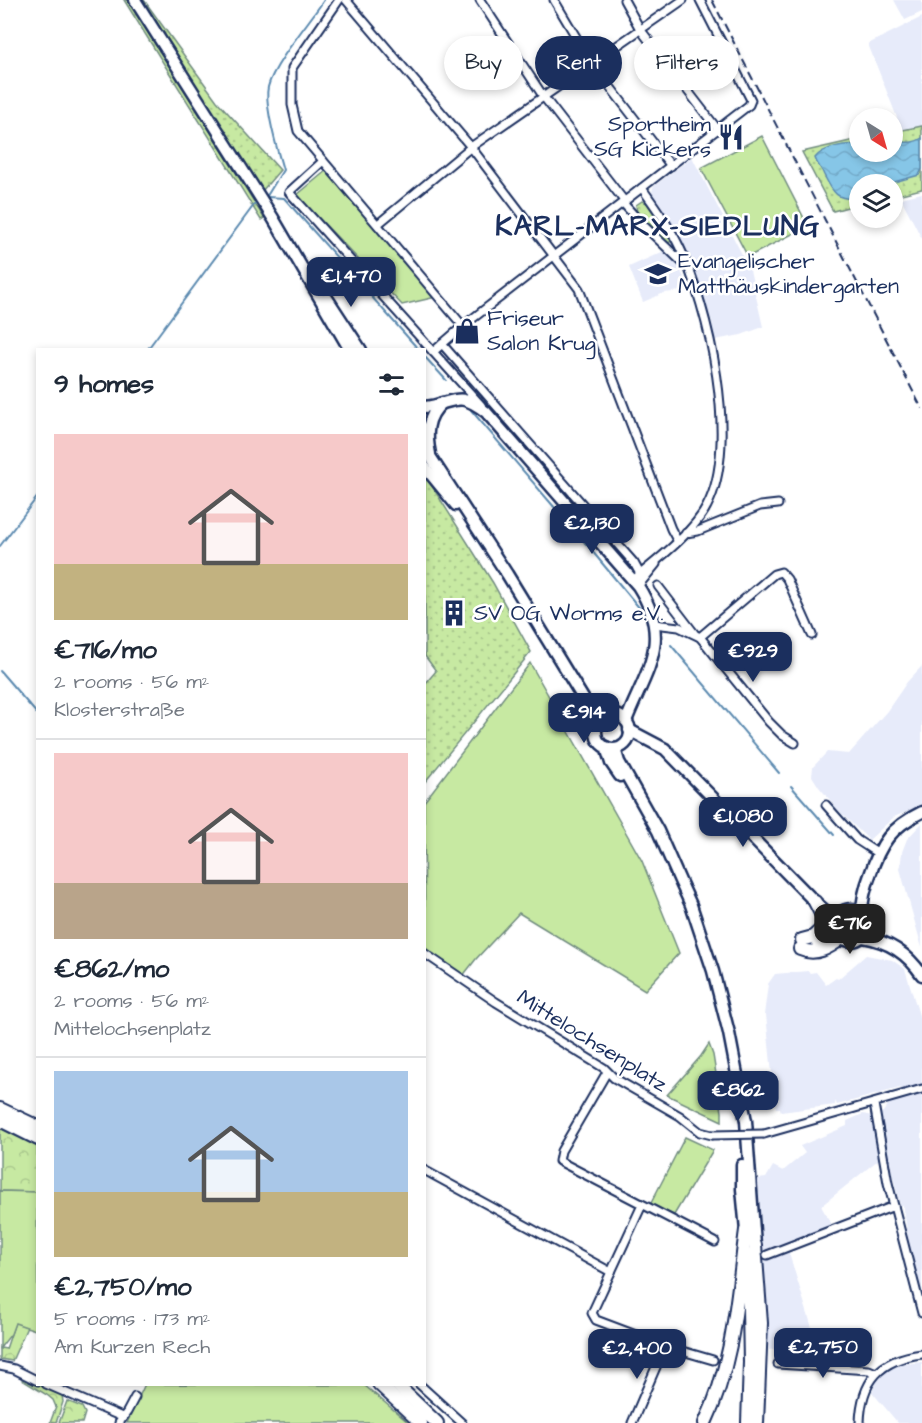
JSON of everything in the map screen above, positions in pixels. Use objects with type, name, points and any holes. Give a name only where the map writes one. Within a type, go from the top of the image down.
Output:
[{"type":"highway","points":[[815,902],[824,919],[823,928],[801,945],[817,944],[827,939],[841,922]]},
{"type":"highway","points":[[0,1109],[36,1125]]},
{"type":"highway","points":[[0,1120],[36,1138]]},
{"type":"highway","points":[[705,1423],[717,1394],[729,1353],[746,1230]]},
{"type":"highway","points":[[746,1230],[750,1321],[748,1423]]},
{"type":"highway","points":[[755,1245],[761,1323],[757,1423]]},
{"type":"highway","points":[[381,1386],[421,1423]]},
{"type":"highway","points":[[398,1386],[437,1423]]},
{"type":"highway","points":[[758,1403],[763,1423]]},
{"type":"main road","points":[[135,0],[266,206],[349,348]]},
{"type":"main road","points":[[273,218],[360,348]]},
{"type":"main road","points":[[426,407],[458,398],[486,412],[637,580],[654,624],[653,652],[643,684],[625,727],[621,747],[610,748]]},
{"type":"main road","points":[[442,403],[433,412],[428,426],[428,462],[507,578],[589,708],[596,715],[600,722],[597,738],[610,748],[619,762],[658,831],[681,881],[713,971],[729,1034],[746,1121],[755,1245]]},
{"type":"main road","points":[[600,722],[625,727],[652,747],[674,758],[815,902],[841,922]]},
{"type":"main road","points":[[610,748],[611,763],[633,795],[662,850],[706,967],[726,1046],[743,1142],[741,1180],[746,1230]]},
{"type":"main road","points":[[863,937],[868,926],[862,913],[862,901],[877,853],[886,838],[898,826],[922,812]]},
{"type":"main road","points":[[841,922],[868,881]]},
{"type":"main road","points":[[798,883],[826,904],[853,941],[863,937],[872,938],[905,954],[922,973]]},
{"type":"main road","points":[[841,922],[862,913]]},
{"type":"main road","points":[[868,926],[875,932],[903,945],[913,954],[922,973]]},
{"type":"street","points":[[339,0],[292,68],[295,124],[298,131],[463,326]]},
{"type":"street","points":[[346,0],[471,147],[579,289],[671,530],[677,540]]},
{"type":"street","points":[[480,0],[543,96],[624,202],[688,270]]},
{"type":"street","points":[[554,0],[575,36]]},
{"type":"street","points":[[624,0],[640,29],[718,130]]},
{"type":"street","points":[[622,41],[682,0]]},
{"type":"street","points":[[433,352],[463,326],[749,105],[751,100],[700,0]]},
{"type":"street","points":[[378,224],[471,147],[551,90]]},
{"type":"street","points":[[613,90],[671,166]]},
{"type":"street","points":[[323,161],[289,192],[486,412]]},
{"type":"street","points":[[637,580],[705,511],[713,492],[721,454],[718,390],[708,332],[688,270],[673,234],[642,188]]},
{"type":"street","points":[[442,344],[634,563],[637,580]]},
{"type":"street","points":[[458,380],[458,398]]},
{"type":"street","points":[[686,532],[760,506],[778,504]]},
{"type":"street","points":[[705,511],[714,524]]},
{"type":"street","points":[[637,580],[648,575],[661,557]]},
{"type":"street","points":[[697,635],[774,574],[782,572],[812,634]]},
{"type":"street","points":[[658,586],[769,722],[782,735],[795,743]]},
{"type":"street","points":[[654,624],[676,626],[697,635]]},
{"type":"street","points":[[826,805],[857,840],[877,853]]},
{"type":"street","name":"Mittelochsenplatz","points":[[426,954],[496,1002],[591,1060],[614,1078],[680,1116],[700,1132],[712,1135],[764,1134],[922,1089]]},
{"type":"street","points":[[607,1072],[561,1151],[559,1161],[715,1242]]},
{"type":"street","points":[[874,1104],[888,1183],[922,1313]]},
{"type":"street","points":[[426,1171],[611,1272]]},
{"type":"street","points":[[642,1205],[592,1313],[593,1317],[664,1346],[713,1360]]},
{"type":"street","points":[[767,1255],[894,1206]]},
{"type":"street","points":[[632,1423],[664,1346]]},
{"type":"street","points":[[861,1423],[861,1405],[865,1392],[876,1373],[900,1358],[922,1354]]},
{"type":"street","points":[[778,1364],[869,1370],[876,1373]]},
{"type":"street","points":[[0,1366],[14,1369],[36,1380]]},
{"type":"street","points":[[50,1386],[121,1420],[128,1412],[135,1396]]},
{"type":"street","points":[[421,1386],[462,1423]]},
{"type":"shaded area","points":[[894,0],[922,0],[922,12],[905,20]]},
{"type":"shaded area","points":[[922,17],[922,126],[903,130],[903,108],[893,108],[868,44]]},
{"type":"shaded area","points":[[692,157],[750,270],[763,327],[741,335],[715,340],[712,322],[689,256],[652,193],[653,187]]},
{"type":"shaded area","points":[[922,193],[922,239],[903,202],[903,198]]},
{"type":"shaded area","name":"Evangelischer Matthäuskindergarten","points":[[664,251],[680,269],[690,290],[664,293],[643,302],[629,267]]},
{"type":"shaded area","points":[[922,666],[922,805],[894,817],[869,840],[839,811],[819,787],[812,776],[813,767],[827,752],[849,754]]},
{"type":"shaded area","points":[[922,823],[922,948],[900,869],[902,852],[907,839]]},
{"type":"shaded area","points":[[866,955],[892,960],[905,969],[922,1025],[922,1086],[906,1091],[900,1088],[837,1105],[835,1101],[835,1105],[781,1112],[780,1108],[776,1108],[775,1103],[766,1015],[764,1015],[768,984],[775,974],[808,971],[816,972],[826,985],[838,979]]},
{"type":"shaded area","points":[[922,1093],[922,1292],[909,1243],[903,1205],[900,1205],[888,1157],[878,1160],[821,1206],[834,1229],[787,1247],[823,1363],[784,1360],[781,1348],[769,1350],[758,1179],[766,1178],[773,1166],[783,1171],[805,1153],[800,1146],[847,1126],[847,1121],[863,1114],[872,1116],[883,1112],[890,1102]]},
{"type":"shaded area","points":[[922,1362],[922,1423],[898,1423],[872,1392],[879,1376],[886,1370],[903,1364]]},
{"type":"green space","points":[[124,0],[129,0],[264,218],[261,220]]},
{"type":"green space","points":[[140,0],[144,0],[217,101],[280,170],[262,191]]},
{"type":"green space","points":[[922,126],[922,189],[903,194],[903,174],[849,174],[849,207],[833,211],[802,152],[849,141],[849,162],[903,162],[903,130]]},
{"type":"green space","points":[[762,136],[808,226],[748,257],[701,168]]},
{"type":"green space","points":[[327,170],[436,297],[402,305],[297,195]]},
{"type":"green space","points":[[642,201],[647,203],[660,217],[672,240],[669,243],[637,213],[636,205]]},
{"type":"green space","points":[[426,477],[493,583],[531,652],[426,781],[426,683],[436,671],[426,657]]},
{"type":"green space","points":[[530,663],[642,861],[679,953],[645,990],[519,913],[462,977],[426,952],[426,799]]},
{"type":"green space","points":[[709,1044],[713,1055],[722,1121],[667,1095]]},
{"type":"green space","points":[[0,1125],[36,1143],[36,1192],[0,1191]]},
{"type":"green space","points":[[685,1137],[713,1150],[674,1215],[650,1205]]},
{"type":"green space","points":[[0,1191],[36,1192],[36,1330],[15,1323],[11,1334],[0,1348]]},
{"type":"green space","points":[[15,1322],[27,1327],[12,1361],[0,1359],[0,1348],[6,1349]]},
{"type":"green space","points":[[23,1377],[36,1383],[36,1386],[42,1386],[62,1395],[63,1402],[56,1423],[50,1423],[56,1407],[53,1400],[22,1380]]},
{"type":"green space","points":[[144,1386],[365,1386],[409,1423],[127,1423]]},
{"type":"green space","points":[[67,1401],[82,1407],[85,1413],[82,1423],[59,1423]]},
{"type":"water","points":[[922,138],[922,169],[919,175],[903,180],[903,174],[849,174],[849,198],[841,197],[830,187],[815,158],[823,151],[849,145],[849,162],[903,162],[903,142]]},
{"type":"waterway","points":[[265,199],[283,170],[270,116],[268,87],[284,55],[324,0]]},
{"type":"waterway","points":[[267,197],[284,198],[417,348]]},
{"type":"waterway","points":[[148,348],[254,205],[260,202]]},
{"type":"waterway","points":[[426,358],[446,380]]},
{"type":"waterway","points":[[471,410],[561,515]]},
{"type":"waterway","points":[[0,546],[36,499]]},
{"type":"waterway","points":[[567,521],[646,616]]},
{"type":"waterway","points":[[671,645],[779,773]]},
{"type":"waterway","points":[[0,671],[36,713]]},
{"type":"waterway","points":[[791,786],[834,835]]},
{"type":"railway","points":[[712,0],[922,409]]},
{"type":"place","name":"Sportheim SG Kickers","points":[[731,137]]},
{"type":"place","name":"Evangelischer Matthäuskindergarten","points":[[658,274]]},
{"type":"place","name":"Friseur Salon Krug","points":[[467,331]]},
{"type":"place","name":"SV OG Worms e.V.","points":[[454,613]]},
{"type":"district","name":"KARL-MARX-SIEDLUNG","points":[[658,226]]}]
